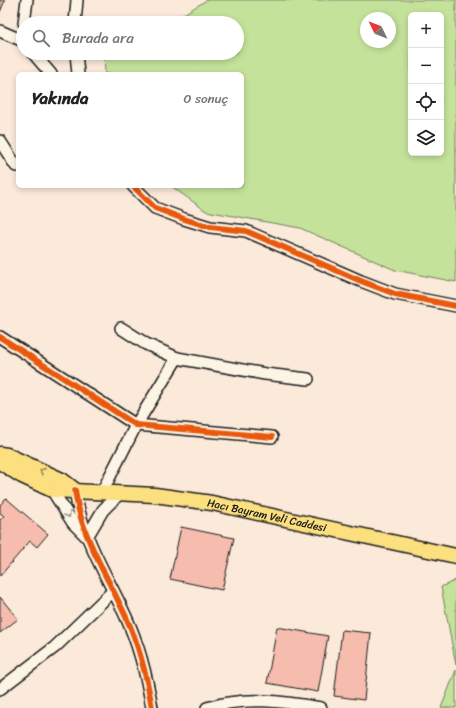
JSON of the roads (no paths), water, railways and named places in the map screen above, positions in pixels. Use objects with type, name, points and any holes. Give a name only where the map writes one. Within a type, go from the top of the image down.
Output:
[{"type":"main road","points":[[0,454],[7,455],[62,480],[75,490]]},
{"type":"main road","name":"Hacı Bayram Veli Caddesi","points":[[0,462],[22,476],[52,490],[120,493],[173,498],[226,506],[456,556]]},
{"type":"street","points":[[25,16],[27,0]]},
{"type":"street","points":[[76,16],[77,0]]},
{"type":"street","points":[[0,31],[16,38]]},
{"type":"street","points":[[39,60],[49,72]]},
{"type":"street","points":[[77,60],[78,72]]},
{"type":"street","points":[[0,141],[16,166]]},
{"type":"street","points":[[135,188],[155,208],[184,219],[210,227],[246,231],[361,281],[395,294],[456,306]]},
{"type":"street","points":[[121,328],[146,344],[177,358],[265,374],[308,379]]},
{"type":"street","points":[[0,337],[136,425],[272,436]]},
{"type":"street","points":[[102,492],[136,425],[177,358]]},
{"type":"street","points":[[52,490],[73,523],[87,537]]},
{"type":"street","points":[[75,490],[87,537],[127,618],[147,678],[152,708]]},
{"type":"street","points":[[87,537],[103,510],[120,493]]},
{"type":"street","points":[[0,689],[55,647],[113,591]]},
{"type":"street","points":[[207,708],[227,702],[277,701],[321,708]]}]
